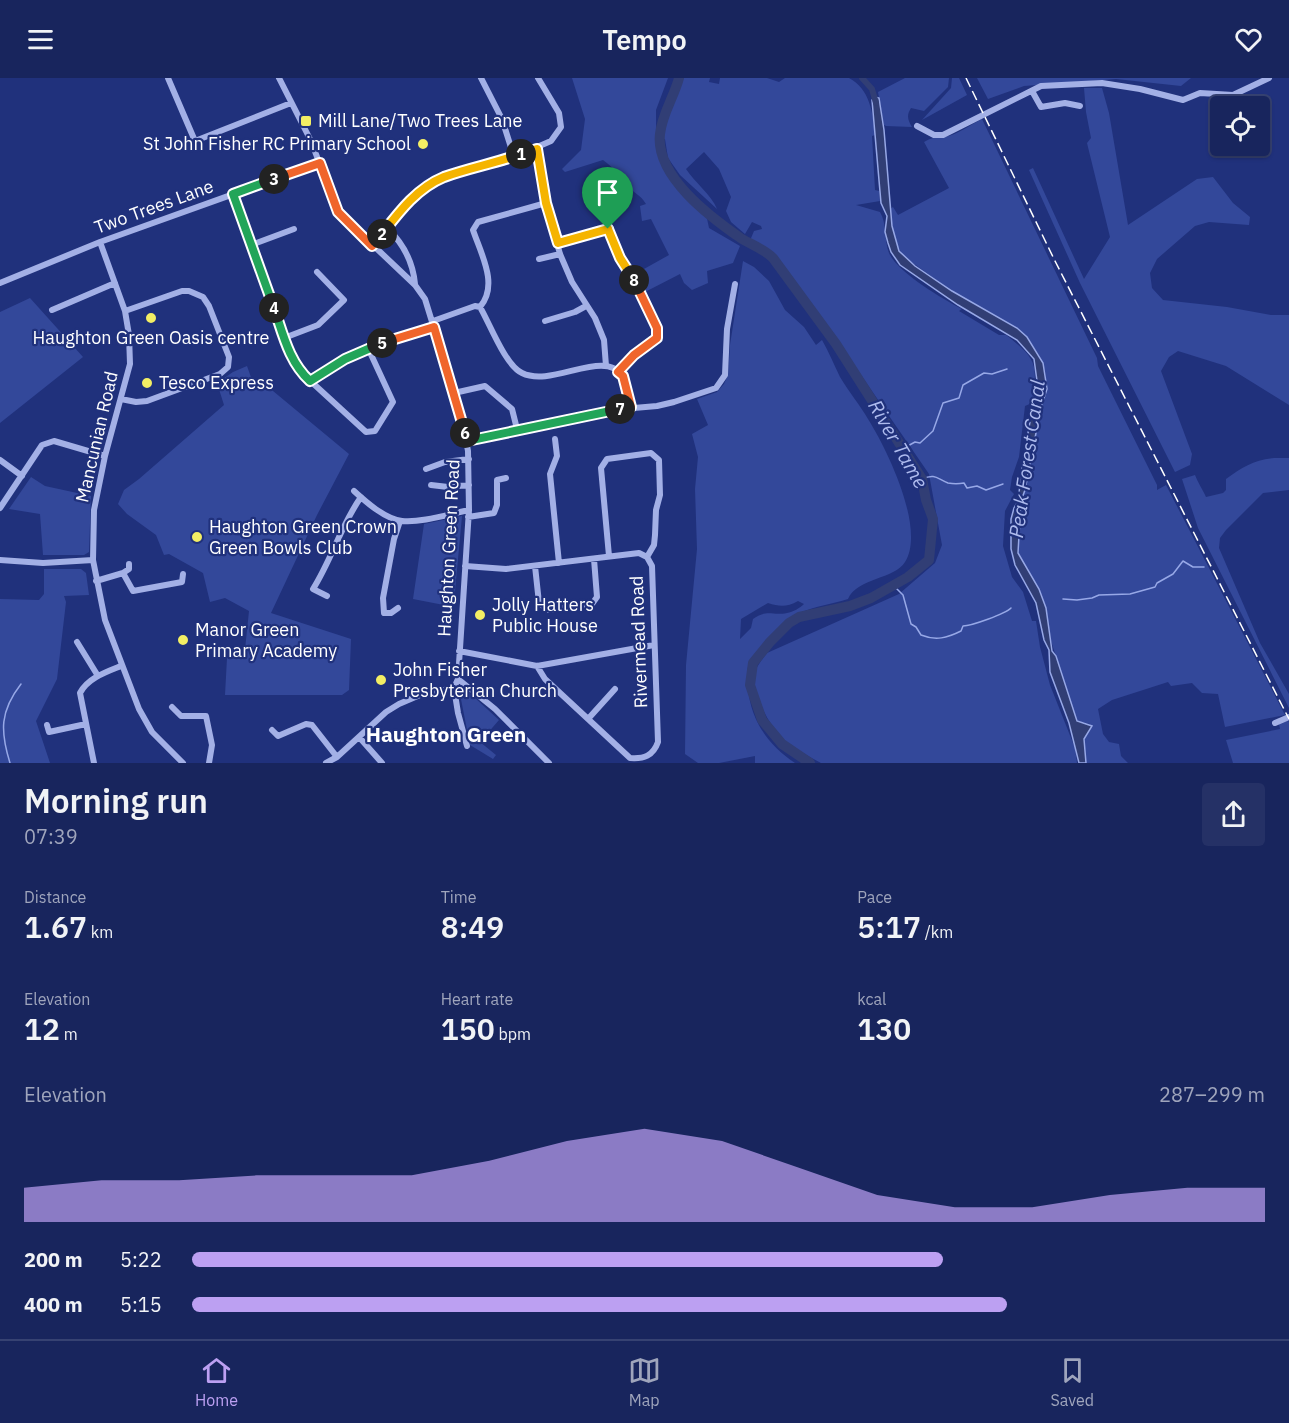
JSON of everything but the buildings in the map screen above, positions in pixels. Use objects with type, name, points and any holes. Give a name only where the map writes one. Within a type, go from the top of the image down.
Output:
[{"type":"street","points":[[168,78],[195,141],[291,103]]},
{"type":"street","name":"Haughton Green Road","points":[[279,78],[311,141],[338,212],[415,285],[425,299],[434,324],[467,441],[469,459],[458,679]]},
{"type":"street","points":[[481,78],[502,119],[514,157]]},
{"type":"street","points":[[372,246],[407,203],[443,178],[514,157],[551,141],[561,127],[557,106],[538,78]]},
{"type":"street","points":[[917,126],[934,135],[943,135],[1041,86],[1102,83],[1140,89],[1183,100],[1200,93],[1233,95],[1269,78]]},
{"type":"street","points":[[1032,90],[1039,105],[1043,108],[1065,103],[1080,106]]},
{"type":"street","points":[[537,149],[546,203],[560,254],[572,282],[595,318],[604,340],[606,366]]},
{"type":"street","name":"Two Trees Lane","points":[[0,283],[100,242],[320,163]]},
{"type":"street","points":[[595,186],[603,204],[608,229],[620,258],[638,286],[657,328],[657,338],[634,355],[618,372]]},
{"type":"street","points":[[233,194],[296,366],[366,432],[375,431],[393,402],[368,348]]},
{"type":"street","points":[[480,307],[489,291],[488,274],[473,230],[478,222],[546,203]]},
{"type":"street","name":"Haughton Green Road","points":[[387,228],[396,237],[414,267],[415,285]]},
{"type":"street","points":[[251,245],[294,229]]},
{"type":"street","points":[[558,243],[608,229]]},
{"type":"street","name":"Mancunian Road","points":[[100,242],[125,311],[130,364],[105,456],[94,510],[93,560],[96,581],[105,620],[139,709],[153,732],[183,763]]},
{"type":"street","points":[[539,259],[560,254]]},
{"type":"street","points":[[284,338],[318,326],[344,300],[317,272]]},
{"type":"street","points":[[52,310],[115,283]]},
{"type":"street","points":[[467,441],[611,410],[674,402],[716,388],[725,375],[727,329],[735,284]]},
{"type":"street","points":[[122,399],[136,402],[147,401],[220,374],[228,367],[228,357],[209,306],[203,297],[189,291],[182,291],[125,311]]},
{"type":"street","points":[[310,381],[368,348],[475,306],[480,307]]},
{"type":"street","points":[[545,321],[575,312],[586,306]]},
{"type":"street","points":[[480,307],[512,365],[521,373],[534,377],[547,377],[600,364],[612,367],[623,376],[631,407]]},
{"type":"street","points":[[454,393],[485,386],[512,409],[517,429]]},
{"type":"street","points":[[555,440],[557,456],[550,474],[560,563]]},
{"type":"street","points":[[0,508],[42,445],[51,441],[105,456]]},
{"type":"street","points":[[609,556],[601,468],[607,459],[651,453],[659,460],[660,495],[656,510],[654,545],[647,558]]},
{"type":"street","points":[[426,469],[445,462],[469,459]]},
{"type":"street","points":[[0,460],[22,476]]},
{"type":"street","points":[[354,491],[379,510],[400,521],[426,519],[468,513],[494,513],[497,505],[498,480],[506,478]]},
{"type":"street","points":[[430,485],[448,487],[469,485]]},
{"type":"street","points":[[327,596],[313,589],[326,568],[349,514],[361,497]]},
{"type":"street","points":[[398,608],[391,613],[384,613],[382,602],[400,521]]},
{"type":"street","name":"Rivermead Road","points":[[465,566],[506,569],[639,553],[647,558],[652,566],[658,742],[651,754],[644,758],[630,758],[545,679],[537,666]]},
{"type":"street","points":[[535,566],[539,603],[549,610],[581,606],[592,604],[597,597],[594,558]]},
{"type":"street","points":[[0,561],[43,563],[93,560]]},
{"type":"street","points":[[96,581],[123,573],[129,569],[129,564]]},
{"type":"street","points":[[123,573],[133,591],[182,582],[183,574]]},
{"type":"street","points":[[77,642],[98,676]]},
{"type":"street","points":[[459,651],[537,666],[654,645]]},
{"type":"street","points":[[94,763],[80,693],[84,686],[98,676],[121,666]]},
{"type":"street","points":[[467,746],[454,688],[458,679],[495,709],[549,763]]},
{"type":"street","points":[[326,763],[337,757],[386,712],[399,704],[420,695],[454,688]]},
{"type":"street","points":[[588,719],[615,689]]},
{"type":"street","points":[[172,707],[181,716],[206,716],[212,745],[210,763]]},
{"type":"street","points":[[1277,723],[1289,717]]},
{"type":"street","points":[[47,725],[50,732],[86,724]]},
{"type":"street","points":[[272,730],[278,736],[306,724],[312,724],[337,757]]},
{"type":"street","points":[[359,737],[382,763]]},
{"type":"shaded area","points":[[572,78],[668,78],[656,110],[656,147],[660,147],[666,166],[673,177],[705,209],[709,228],[740,246],[733,263],[707,271],[708,283],[692,290],[684,283],[680,274],[645,292],[635,274],[669,255],[651,219],[642,221],[640,206],[646,204],[642,198],[630,189],[614,169],[603,160],[565,172],[562,169],[581,150],[585,119]]},
{"type":"shaded area","points":[[679,78],[710,78],[709,82],[719,84],[720,78],[767,78],[779,82],[785,78],[849,78],[856,83],[866,95],[871,110],[875,135],[872,136],[875,190],[879,191],[880,201],[856,205],[880,212],[884,221],[889,253],[902,269],[922,285],[962,309],[959,311],[999,335],[1006,335],[1024,350],[1033,363],[1035,379],[1032,403],[1025,406],[1019,457],[1010,490],[1014,494],[1005,511],[1003,546],[1012,577],[1023,592],[1032,621],[1036,621],[1050,685],[1075,748],[1077,763],[821,763],[789,744],[769,721],[760,703],[754,678],[757,668],[767,653],[899,594],[935,563],[942,545],[929,474],[817,311],[814,313],[773,258],[749,243],[754,231],[762,229],[761,226],[752,222],[745,234],[731,222],[726,211],[731,197],[719,169],[704,152],[686,169],[711,198],[717,209],[680,175],[668,158],[665,139],[659,141],[660,133]]},
{"type":"shaded area","points":[[905,78],[949,78],[948,87],[924,111],[911,108],[908,118],[912,127],[886,126],[878,92]]},
{"type":"shaded area","points":[[952,78],[959,78],[967,95],[922,120],[951,88]]},
{"type":"shaded area","points":[[977,78],[1191,78],[1181,86],[1116,79],[1024,86],[988,99]]},
{"type":"shaded area","points":[[1084,88],[1102,88],[1109,113],[1128,225],[1197,179],[1213,177],[1233,203],[1250,217],[1249,225],[1209,222],[1195,226],[1157,259],[1150,273],[1152,288],[1163,300],[1227,307],[1271,315],[1289,315],[1289,405],[1226,366],[1178,351],[1169,357],[1161,371],[1192,454],[1190,465],[1175,472],[1080,283],[1029,170],[1033,168],[1084,279],[1110,237],[1087,143],[1091,138]]},
{"type":"shaded area","points":[[982,119],[1097,358],[1098,366],[1157,485],[1157,490],[1166,485],[1285,715],[1225,727],[1218,694],[1202,693],[1192,683],[1171,686],[1168,682],[1112,700],[1098,709],[1103,734],[1109,742],[1119,744],[1121,756],[1128,763],[1086,763],[1084,739],[1090,724],[1077,721],[1051,641],[1046,608],[1039,589],[1018,553],[1021,500],[1026,501],[1026,495],[1023,495],[1041,407],[1047,389],[1045,371],[1039,355],[1027,337],[1017,328],[952,291],[903,256],[894,239],[890,209],[893,207],[898,215],[949,188],[924,142],[931,138],[954,134]]},
{"type":"shaded area","points":[[743,261],[754,267],[769,281],[785,310],[804,327],[816,345],[822,340],[840,377],[885,449],[908,510],[911,530],[910,548],[900,568],[859,587],[848,599],[796,615],[757,651],[750,661],[747,671],[748,688],[757,721],[769,740],[795,763],[755,763],[755,756],[719,763],[698,763],[685,754],[686,665],[697,549],[695,489],[698,457],[692,434],[708,425],[697,399],[717,392],[724,384],[728,375],[730,345]],"holes":[[[798,601],[804,604],[796,610],[782,614],[766,613],[758,616],[753,619],[751,628],[740,639],[741,619],[768,603],[783,606]]]},
{"type":"shaded area","points":[[30,298],[83,357],[0,423],[0,312]]},
{"type":"shaded area","points":[[247,366],[252,380],[267,386],[349,454],[317,515],[271,613],[351,639],[349,690],[342,695],[225,695],[227,658],[244,659],[249,611],[225,598],[210,602],[203,573],[169,554],[164,555],[156,535],[127,514],[118,504],[124,490],[224,405],[217,383]]},
{"type":"shaded area","points":[[1289,458],[1289,490],[1263,493],[1226,530],[1220,538],[1219,548],[1260,643],[1289,694],[1289,708],[1198,528],[1182,479],[1195,475],[1206,497],[1223,493],[1226,490],[1226,479],[1243,468],[1260,460]]},
{"type":"shaded area","points":[[31,477],[45,486],[91,496],[89,552],[84,555],[43,555],[40,514],[9,509]]},
{"type":"shaded area","points":[[462,516],[454,602],[449,606],[413,599],[424,524]]},
{"type":"shaded area","points":[[44,569],[81,569],[86,573],[89,595],[64,596],[66,602],[57,679],[36,721],[50,763],[0,763],[0,599],[39,600],[44,594]]},
{"type":"shaded area","points":[[462,686],[499,720],[480,742],[496,755],[493,759],[470,745],[459,689]]},
{"type":"shaded area","points":[[1287,719],[1289,722],[1289,763],[1233,763],[1226,740],[1280,729],[1279,724]]},
{"type":"water","points":[[875,97],[879,98],[884,130],[892,226],[899,251],[915,266],[952,291],[1017,328],[1027,337],[1043,363],[1047,389],[1021,501],[1018,553],[1039,589],[1046,608],[1052,651],[1056,656],[1077,721],[1092,726],[1084,739],[1086,763],[1079,763],[1069,723],[1050,672],[1049,650],[1044,640],[1036,603],[1015,565],[1011,549],[1011,519],[1018,501],[1037,381],[1034,359],[1017,340],[958,305],[900,265],[891,252],[885,232],[887,216],[881,203],[872,100]]},
{"type":"waterway","name":"River Tame","points":[[679,78],[663,119],[660,134],[661,150],[666,165],[675,180],[701,207],[742,239],[773,258],[836,344],[922,479],[933,519],[929,560],[908,577],[871,598],[850,606],[799,617],[789,623],[753,663],[750,685],[762,720],[782,744],[810,763]]},
{"type":"waterway","name":"Peak Forest Canal","points":[[862,78],[872,89],[876,103]]},
{"type":"waterway","points":[[904,448],[915,442],[920,443],[933,431],[943,403],[959,398],[963,385],[984,373],[992,374],[1007,369]]},
{"type":"waterway","points":[[922,479],[936,477],[948,483],[964,483],[967,488],[977,486],[986,490],[1003,484]]},
{"type":"waterway","points":[[1063,599],[1077,600],[1099,595],[1130,594],[1155,587],[1157,583],[1173,574],[1183,561],[1193,567],[1204,567]]},
{"type":"waterway","points":[[893,585],[903,595],[911,624],[921,635],[932,638],[951,635],[961,631],[963,626],[988,619],[1011,608]]},
{"type":"waterway","points":[[10,763],[4,722],[9,703],[21,684]]},
{"type":"railway","points":[[966,78],[1055,261],[1289,719]]},
{"type":"place","name":"Mill Lane/Two Trees Lane","points":[[306,121]]},
{"type":"place","name":"St John Fisher RC Primary School","points":[[423,144]]},
{"type":"place","name":"Haughton Green Oasis centre","points":[[151,318]]},
{"type":"place","name":"Tesco Express","points":[[147,383]]},
{"type":"place","name":"Haughton Green Crown Green Bowls Club","points":[[197,537]]},
{"type":"place","name":"Jolly Hatters Public House","points":[[480,615]]},
{"type":"place","name":"Manor Green Primary Academy","points":[[183,640]]},
{"type":"place","name":"John Fisher Presbyterian Church","points":[[381,680]]},
{"type":"district","name":"Haughton Green","points":[[446,735]]},
{"type":"route","points":[[537,149],[546,203],[558,243],[608,229],[620,258],[638,286],[657,328],[657,338],[634,355],[618,372],[623,376],[627,386],[631,407],[467,441],[434,327],[368,348],[345,359],[310,381],[304,376],[290,355],[233,194],[320,163],[338,212],[372,246],[407,203],[443,178],[537,149]]}]
